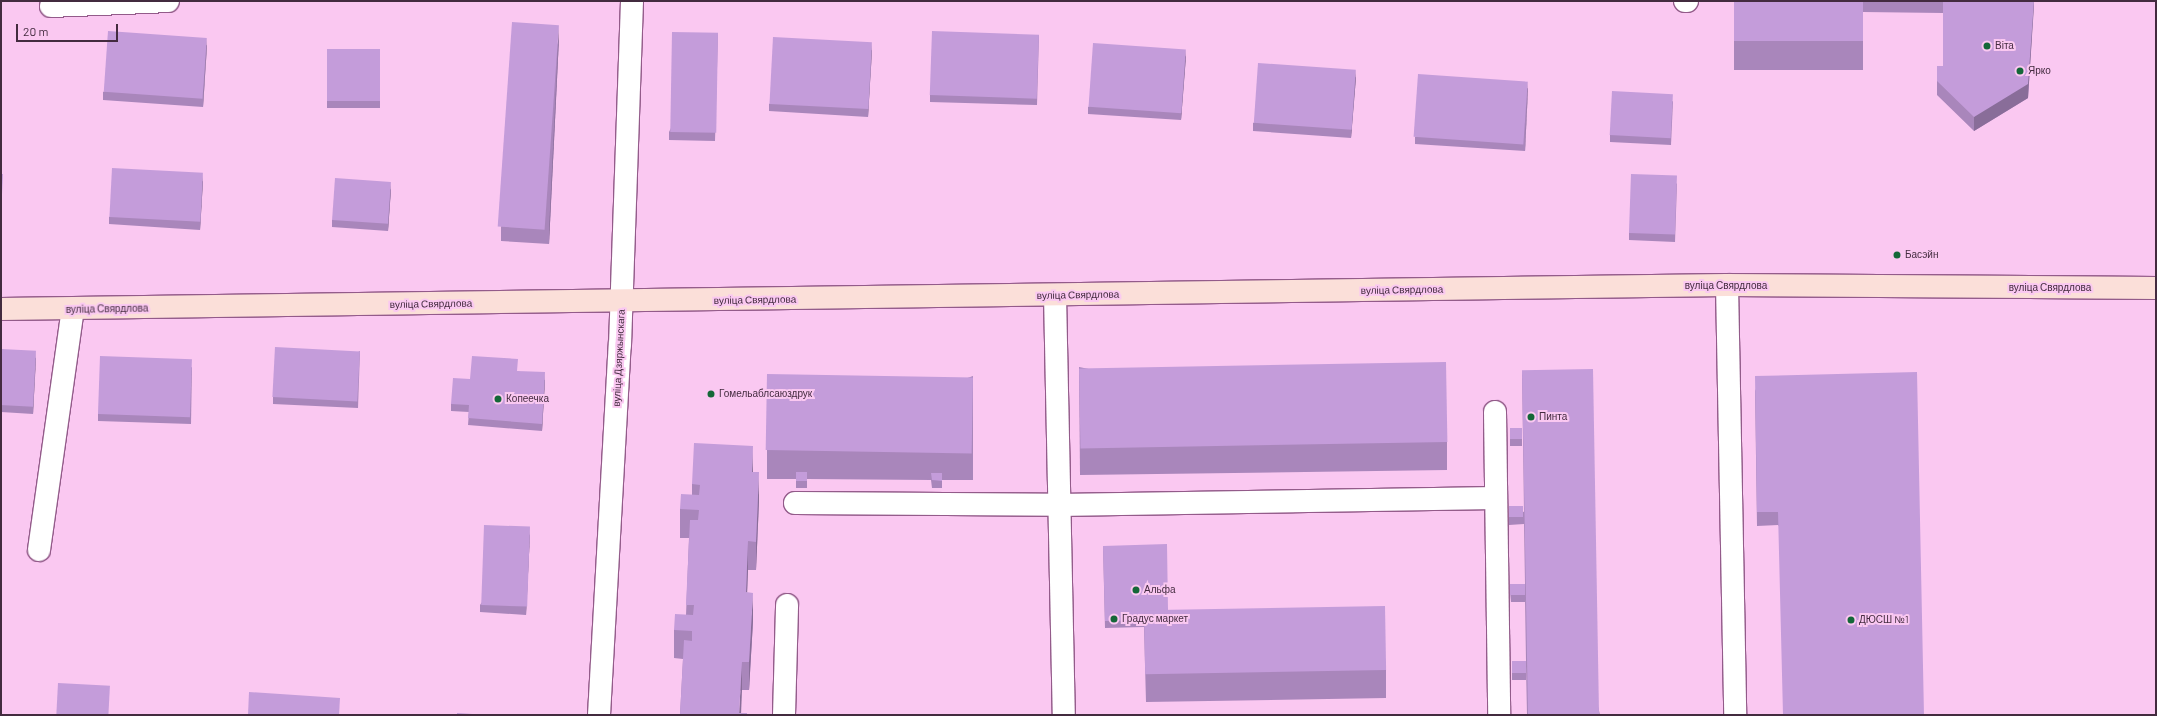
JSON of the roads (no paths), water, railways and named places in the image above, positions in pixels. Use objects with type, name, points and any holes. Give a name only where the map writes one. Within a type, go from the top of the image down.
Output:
[{"type":"main road","name":"вуліца Свярдлова","points":[[1,309],[1727,285],[2156,288]]},
{"type":"street","points":[[51,6],[168,1]]},
{"type":"street","name":"вуліца Дзяржынскага","points":[[600,715],[622,300],[632,1]]},
{"type":"street","points":[[1727,285],[1735,715]]},
{"type":"street","points":[[1055,295],[1058,505],[1064,715]]},
{"type":"street","points":[[39,550],[73,309]]},
{"type":"street","points":[[1495,412],[1499,715]]},
{"type":"street","points":[[794,503],[1058,505],[1496,498]]},
{"type":"street","points":[[784,715],[787,605]]},
{"type":"place","name":"Віта","points":[[1987,46]]},
{"type":"place","name":"Ярко","points":[[2020,71]]},
{"type":"place","name":"Басэйн","points":[[1897,255]]},
{"type":"place","name":"Гомельаблсаюздрук","points":[[711,394]]},
{"type":"place","name":"Копеечка","points":[[498,399]]},
{"type":"place","name":"Пинта","points":[[1531,417]]},
{"type":"place","name":"Альфа","points":[[1136,590]]},
{"type":"place","name":"Градус маркет","points":[[1114,619]]},
{"type":"place","name":"ДЮСШ №1","points":[[1851,620]]}]
